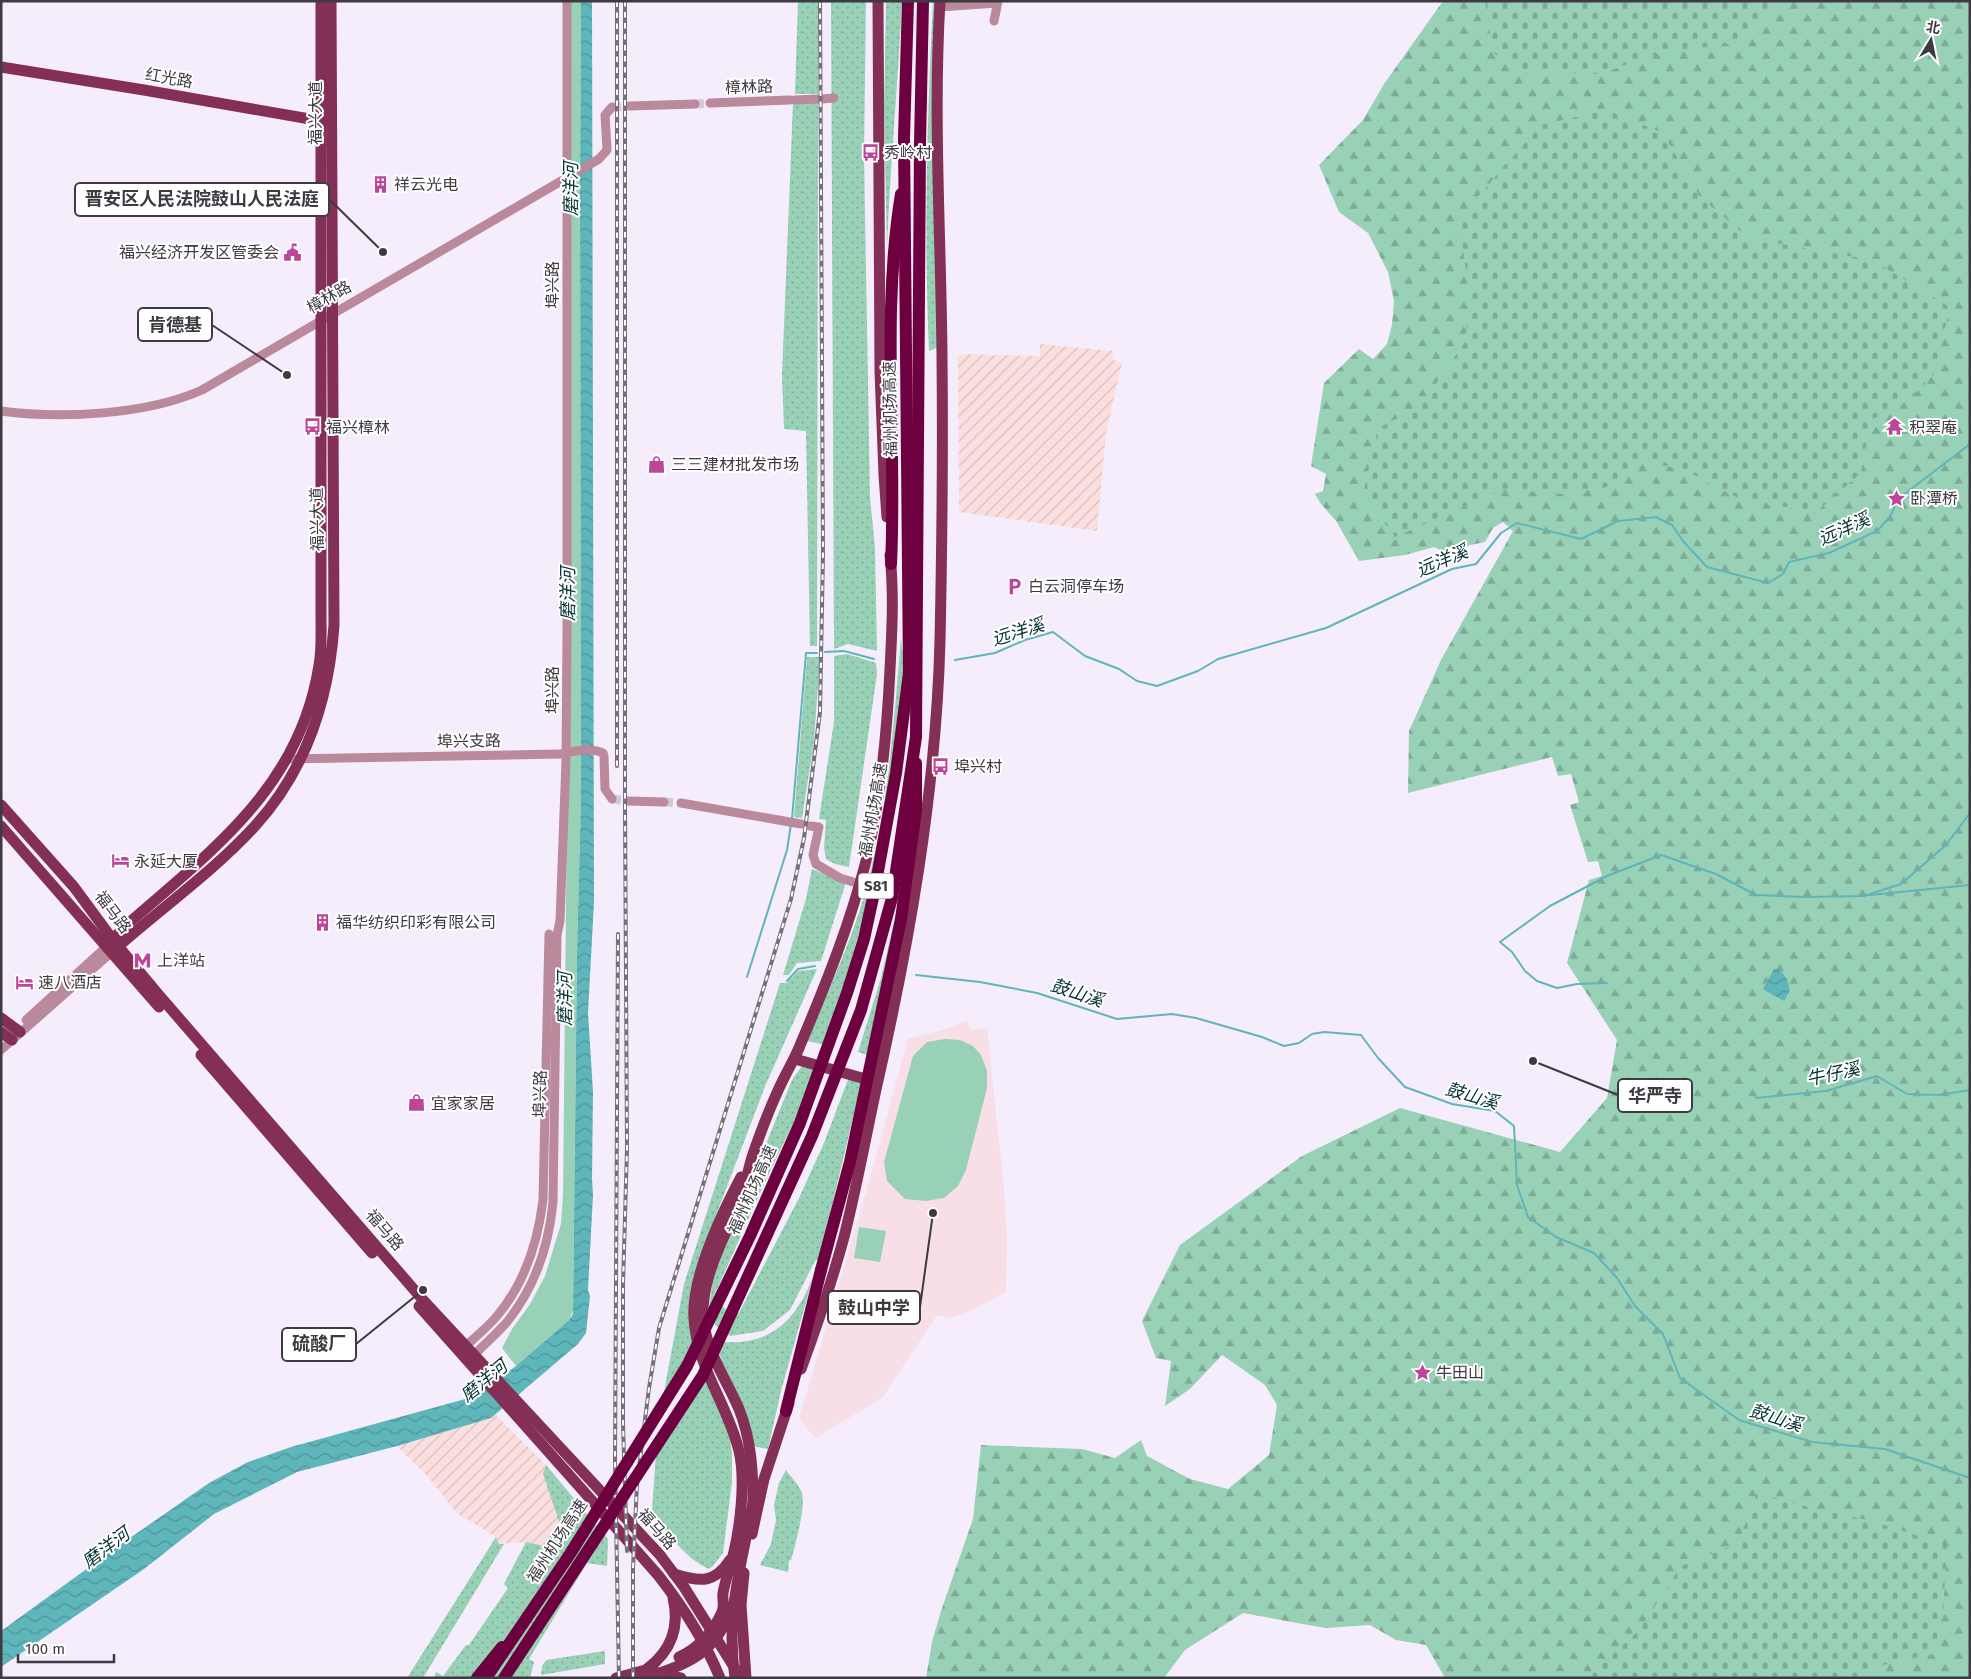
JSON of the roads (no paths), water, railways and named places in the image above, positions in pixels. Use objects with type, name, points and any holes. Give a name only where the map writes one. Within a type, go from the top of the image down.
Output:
[{"type":"highway","name":"福州机场高速","points":[[486,1678],[570,1554],[687,1366],[750,1236],[800,1123],[847,993],[864,939],[896,773],[909,673],[904,177],[908,1]]},
{"type":"highway","name":"福州机场高速","points":[[504,1678],[703,1375],[812,1136],[860,1010],[892,898],[916,737],[920,143],[923,1]]},
{"type":"highway","points":[[891,564],[893,518],[890,319],[895,232],[904,177]]},
{"type":"highway","points":[[786,1411],[850,1162],[901,919],[916,811],[916,737]]},
{"type":"highway","points":[[477,1678],[523,1622]]},
{"type":"main road","name":"福兴大道","points":[[113,946],[212,867],[256,825],[284,788],[300,759],[311,735],[322,702],[333,640],[333,313],[321,1]]},
{"type":"main road","name":"福兴大道","points":[[113,946],[122,928],[232,832],[271,785],[288,759],[302,727],[319,665],[321,642],[321,319],[331,1]]},
{"type":"main road","points":[[734,1678],[730,1632],[733,1603],[753,1502],[753,1476],[746,1429],[711,1354],[706,1337],[703,1318],[704,1299],[714,1261],[741,1196],[752,1157],[785,1075],[795,1059],[838,954],[860,884],[875,814],[887,731],[891,628],[891,564],[884,475],[880,371],[878,1]]},
{"type":"main road","points":[[746,1678],[741,1605],[744,1573],[764,1479],[813,1336],[844,1237],[904,960],[920,860],[933,752],[940,647],[942,360],[938,144],[940,4]]},
{"type":"main road","name":"红光路","points":[[1,67],[326,122]]},
{"type":"main road","name":"福马路","points":[[1,804],[74,887],[113,946],[489,1378],[660,1555],[714,1634],[741,1678]]},
{"type":"main road","name":"福马路","points":[[1,826],[177,1016],[423,1300],[470,1350],[489,1378]]},
{"type":"main road","points":[[1,1018],[10,1035]]},
{"type":"main road","points":[[795,1059],[878,1082]]},
{"type":"main road","points":[[714,1634],[724,1607],[723,1594],[734,1554],[742,1501],[742,1478],[740,1453],[726,1413],[702,1359],[694,1318],[694,1298],[705,1257],[732,1194],[752,1157]]},
{"type":"main road","name":"福马路","points":[[512,1403],[641,1555],[687,1613],[720,1678]]},
{"type":"main road","points":[[674,1574],[700,1580],[712,1578],[721,1572],[734,1554]]},
{"type":"main road","points":[[616,1678],[649,1674],[684,1664],[700,1655],[704,1645],[729,1616],[744,1573]]},
{"type":"main road","points":[[649,1674],[662,1656],[673,1635],[676,1624],[676,1612],[671,1592]]},
{"type":"main road","points":[[649,1674],[681,1678]]},
{"type":"street","name":"埠兴路","points":[[470,1350],[506,1322],[524,1298],[544,1254],[552,1220],[553,934],[560,921],[566,753],[567,1]]},
{"type":"street","points":[[940,4],[997,2],[994,21]]},
{"type":"street","name":"樟林路","points":[[710,103],[834,98]]},
{"type":"street","points":[[630,106],[694,104]]},
{"type":"street","name":"樟林路","points":[[1,411],[42,416],[70,415],[138,407],[182,398],[219,381],[321,319],[599,159],[607,150],[605,115],[612,107]]},
{"type":"street","name":"埠兴支路","points":[[288,759],[596,751],[603,753],[604,756],[605,789],[612,799]]},
{"type":"street","points":[[628,801],[664,802]]},
{"type":"street","points":[[681,803],[810,826],[813,855],[816,864],[840,878],[860,884]]},
{"type":"street","points":[[1,1050],[10,1035],[113,946]]},
{"type":"water","points":[[581,1],[592,1],[594,902],[588,1013],[593,1092],[593,1195],[588,1290],[590,1296],[586,1333],[578,1344],[491,1418],[397,1446],[297,1472],[214,1514],[144,1569],[1,1667],[1,1631],[209,1483],[248,1462],[291,1447],[476,1396],[516,1366],[569,1320],[573,1314],[577,952],[581,797]]},
{"type":"water","points":[[1774,969],[1779,969],[1787,979],[1790,990],[1784,1001],[1763,989]]},
{"type":"waterway","name":"远洋溪","points":[[955,660],[995,653],[1025,640],[1053,632],[1085,656],[1119,669],[1137,681],[1157,686],[1198,671],[1218,659],[1326,628],[1452,569],[1476,564],[1501,533],[1517,523],[1581,539],[1618,521],[1656,517],[1672,525],[1683,541],[1707,567],[1768,583],[1783,574],[1789,562],[1829,553],[1877,531],[1890,517],[1898,499],[1970,444]]},
{"type":"waterway","name":"远洋溪","points":[[825,652],[844,651],[874,659]]},
{"type":"waterway","name":"远洋溪","points":[[792,819],[806,653],[817,653]]},
{"type":"waterway","points":[[1607,983],[1577,984],[1557,988],[1537,981],[1525,971],[1512,952],[1500,942],[1550,906],[1607,876],[1661,855],[1716,874],[1756,895],[1805,897],[1864,896],[1901,884],[1946,845],[1970,813]]},
{"type":"waterway","name":"远洋溪","points":[[747,977],[787,850],[791,824]]},
{"type":"waterway","points":[[1870,895],[1970,885]]},
{"type":"waterway","points":[[787,981],[798,969],[815,966]]},
{"type":"waterway","name":"鼓山溪","points":[[916,975],[980,982],[1037,993],[1117,1019],[1172,1014],[1196,1018],[1262,1037],[1284,1046],[1299,1043],[1312,1034],[1324,1032],[1361,1035],[1378,1058],[1405,1087],[1452,1104],[1495,1111],[1514,1126],[1517,1185],[1528,1217],[1556,1237],[1594,1253],[1617,1278],[1635,1306],[1663,1334],[1680,1378],[1739,1420],[1812,1442],[1885,1449],[1970,1478]]},
{"type":"waterway","name":"牛仔溪","points":[[1756,1098],[1826,1091],[1877,1076],[1907,1094],[1938,1095],[1970,1090]]},
{"type":"tunnel","points":[[695,104],[710,103]]},
{"type":"tunnel","points":[[612,107],[630,106]]},
{"type":"tunnel","points":[[612,799],[628,801]]},
{"type":"tunnel","points":[[664,802],[681,803]]},
{"type":"railway","points":[[617,1],[617,766]]},
{"type":"railway","points":[[625,1],[627,1149],[623,1285],[623,1424],[627,1551]]},
{"type":"railway","points":[[633,1678],[633,1568],[637,1484],[649,1388],[659,1328],[791,899],[804,838],[820,712],[823,553],[820,1]]},
{"type":"railway","points":[[618,934],[615,1461],[619,1678]]},
{"type":"place","name":"秀岭村","points":[[870,152]]},
{"type":"place","name":"祥云光电","points":[[380,184]]},
{"type":"place","name":"福兴经济开发区管委会","points":[[293,252]]},
{"type":"place","name":"晋安区人民法院鼓山人民法庭","points":[[383,252]]},
{"type":"place","name":"肯德基","points":[[287,375]]},
{"type":"place","name":"福兴樟林","points":[[312,427]]},
{"type":"place","name":"积翠庵","points":[[1895,427]]},
{"type":"place","name":"三三建材批发市场","points":[[657,464]]},
{"type":"place","name":"卧潭桥","points":[[1896,498]]},
{"type":"place","name":"白云洞停车场","points":[[1014,586]]},
{"type":"place","name":"埠兴村","points":[[940,766]]},
{"type":"place","name":"永延大厦","points":[[120,861]]},
{"type":"place","name":"福华纺织印彩有限公司","points":[[322,922]]},
{"type":"place","name":"上洋站","points":[[143,960]]},
{"type":"place","name":"速八酒店","points":[[24,982]]},
{"type":"place","name":"华严寺","points":[[1533,1061]]},
{"type":"place","name":"宜家家居","points":[[417,1103]]},
{"type":"place","name":"鼓山中学","points":[[933,1213]]},
{"type":"place","name":"硫酸厂","points":[[423,1290]]},
{"type":"place","name":"牛田山","points":[[1422,1372]]},
{"type":"water label","name":"磨洋河","points":[[571,189]]},
{"type":"water label","name":"磨洋河","points":[[568,594]]},
{"type":"water label","name":"磨洋河","points":[[565,999]]},
{"type":"water label","name":"磨洋河","points":[[484,1381]]},
{"type":"water label","name":"磨洋河","points":[[106,1548]]}]
